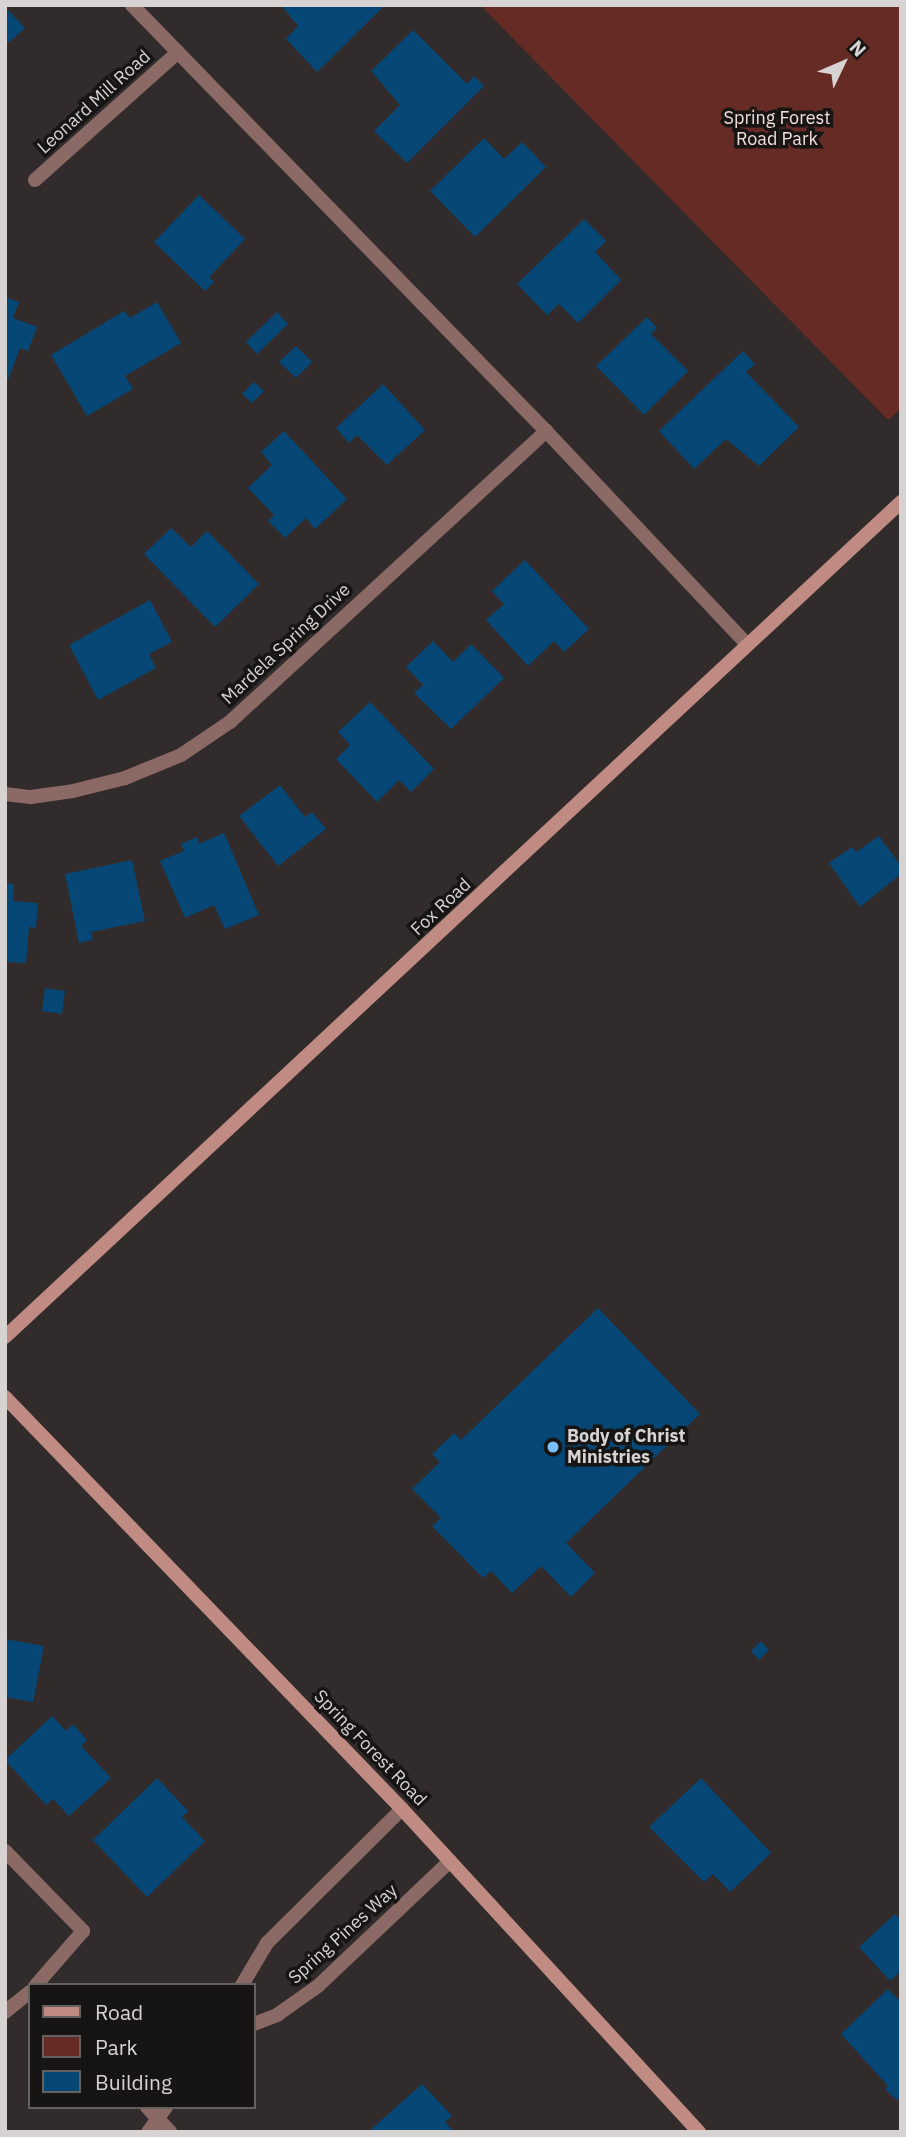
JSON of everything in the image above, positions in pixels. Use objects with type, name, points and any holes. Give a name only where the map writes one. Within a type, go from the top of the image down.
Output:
[{"type":"street","points":[[132,5],[546,431],[747,644]]},
{"type":"street","name":"Leonard Mill Road","points":[[35,180],[178,52]]},
{"type":"street","name":"Mardela Spring Drive","points":[[5,794],[31,797],[73,791],[125,778],[181,755],[230,722],[546,431]]},
{"type":"street","name":"Fox Road","points":[[5,1337],[901,502]]},
{"type":"street","name":"Spring Forest Road","points":[[5,1397],[402,1809],[699,2132]]},
{"type":"street","points":[[243,1983],[267,1943],[402,1809]]},
{"type":"street","points":[[5,1851],[83,1931],[38,1983]]},
{"type":"street","name":"Spring Pines Way","points":[[256,2023],[277,2015],[318,1986],[450,1861]]},
{"type":"street","points":[[5,2012],[28,1994]]},
{"type":"street","points":[[148,2132],[157,2111]]},
{"type":"street","points":[[157,2111],[170,2132]]},
{"type":"green space","name":"Spring Forest Road Park","points":[[480,5],[901,5],[901,409],[888,420]]},
{"type":"building","points":[[281,5],[385,5],[317,72],[286,39],[298,26]]},
{"type":"building","points":[[5,7],[25,28],[5,46]]},
{"type":"building","points":[[413,30],[467,84],[474,76],[484,86],[407,163],[374,131],[400,105],[371,71]]},
{"type":"building","points":[[484,138],[504,159],[522,142],[546,167],[475,237],[430,191]]},
{"type":"building","points":[[199,195],[245,239],[209,277],[214,282],[205,291],[154,242]]},
{"type":"building","points":[[584,219],[606,241],[595,252],[621,280],[578,323],[559,304],[547,315],[517,284]]},
{"type":"building","points":[[5,297],[19,302],[13,318],[37,327],[28,351],[20,348],[8,380],[5,379]]},
{"type":"building","points":[[157,302],[181,343],[125,376],[133,389],[87,416],[51,355],[124,311],[130,318]]},
{"type":"building","points":[[277,312],[288,324],[257,354],[246,342]]},
{"type":"building","points":[[647,317],[657,328],[651,334],[688,371],[644,415],[596,366]]},
{"type":"building","points":[[296,346],[312,362],[296,378],[279,362]]},
{"type":"building","points":[[743,351],[755,364],[746,372],[799,427],[759,466],[726,439],[694,469],[659,431]]},
{"type":"building","points":[[254,382],[264,391],[252,403],[242,394]]},
{"type":"building","points":[[383,384],[425,430],[387,465],[357,435],[349,443],[336,428]]},
{"type":"building","points":[[284,431],[347,499],[315,529],[306,518],[285,538],[268,521],[274,515],[248,488],[272,465],[261,452]]},
{"type":"building","points":[[171,528],[191,547],[207,531],[259,584],[215,627],[144,554]]},
{"type":"building","points":[[525,560],[589,629],[564,652],[554,641],[528,666],[486,620],[504,604],[492,591]]},
{"type":"building","points":[[150,600],[172,642],[149,654],[156,668],[98,700],[69,645]]},
{"type":"building","points":[[433,641],[453,662],[471,644],[504,678],[451,729],[414,693],[423,685],[406,667]]},
{"type":"building","points":[[370,702],[434,769],[411,792],[399,780],[377,802],[336,759],[350,745],[338,732]]},
{"type":"building","points":[[280,785],[305,817],[312,812],[326,829],[278,866],[239,816]]},
{"type":"building","points":[[224,833],[259,915],[225,929],[214,905],[185,918],[160,861],[184,851],[181,844],[197,837],[199,844]]},
{"type":"building","points":[[879,836],[901,866],[901,874],[860,907],[829,863],[852,847],[856,852]]},
{"type":"building","points":[[132,860],[145,921],[91,932],[93,940],[79,943],[65,874]]},
{"type":"building","points":[[5,883],[14,884],[13,901],[38,903],[36,928],[29,927],[26,963],[5,962]]},
{"type":"building","points":[[45,988],[65,991],[62,1014],[42,1011]]},
{"type":"building","name":"Body of Christ Ministries","points":[[598,1308],[700,1414],[566,1543],[595,1573],[571,1597],[541,1566],[512,1593],[491,1571],[483,1578],[432,1526],[441,1518],[412,1489],[440,1462],[432,1454],[454,1433],[461,1440]]},
{"type":"building","points":[[5,1639],[44,1646],[33,1702],[5,1697]]},
{"type":"building","points":[[761,1641],[769,1650],[759,1660],[751,1651]]},
{"type":"building","points":[[52,1716],[66,1731],[73,1724],[87,1740],[81,1746],[111,1778],[69,1816],[53,1799],[46,1805],[5,1760]]},
{"type":"building","points":[[157,1778],[188,1811],[182,1817],[205,1841],[147,1897],[93,1840]]},
{"type":"building","points":[[701,1778],[771,1853],[730,1892],[713,1874],[704,1882],[649,1827]]},
{"type":"building","points":[[895,1914],[901,1920],[901,1971],[890,1981],[859,1947]]},
{"type":"building","points":[[888,1989],[901,2002],[901,2096],[897,2100],[885,2089],[888,2086],[841,2034]]},
{"type":"building","points":[[422,2084],[452,2116],[445,2122],[454,2132],[368,2132]]},
{"type":"place","name":"Body of Christ Ministries","points":[[553,1447]]}]
